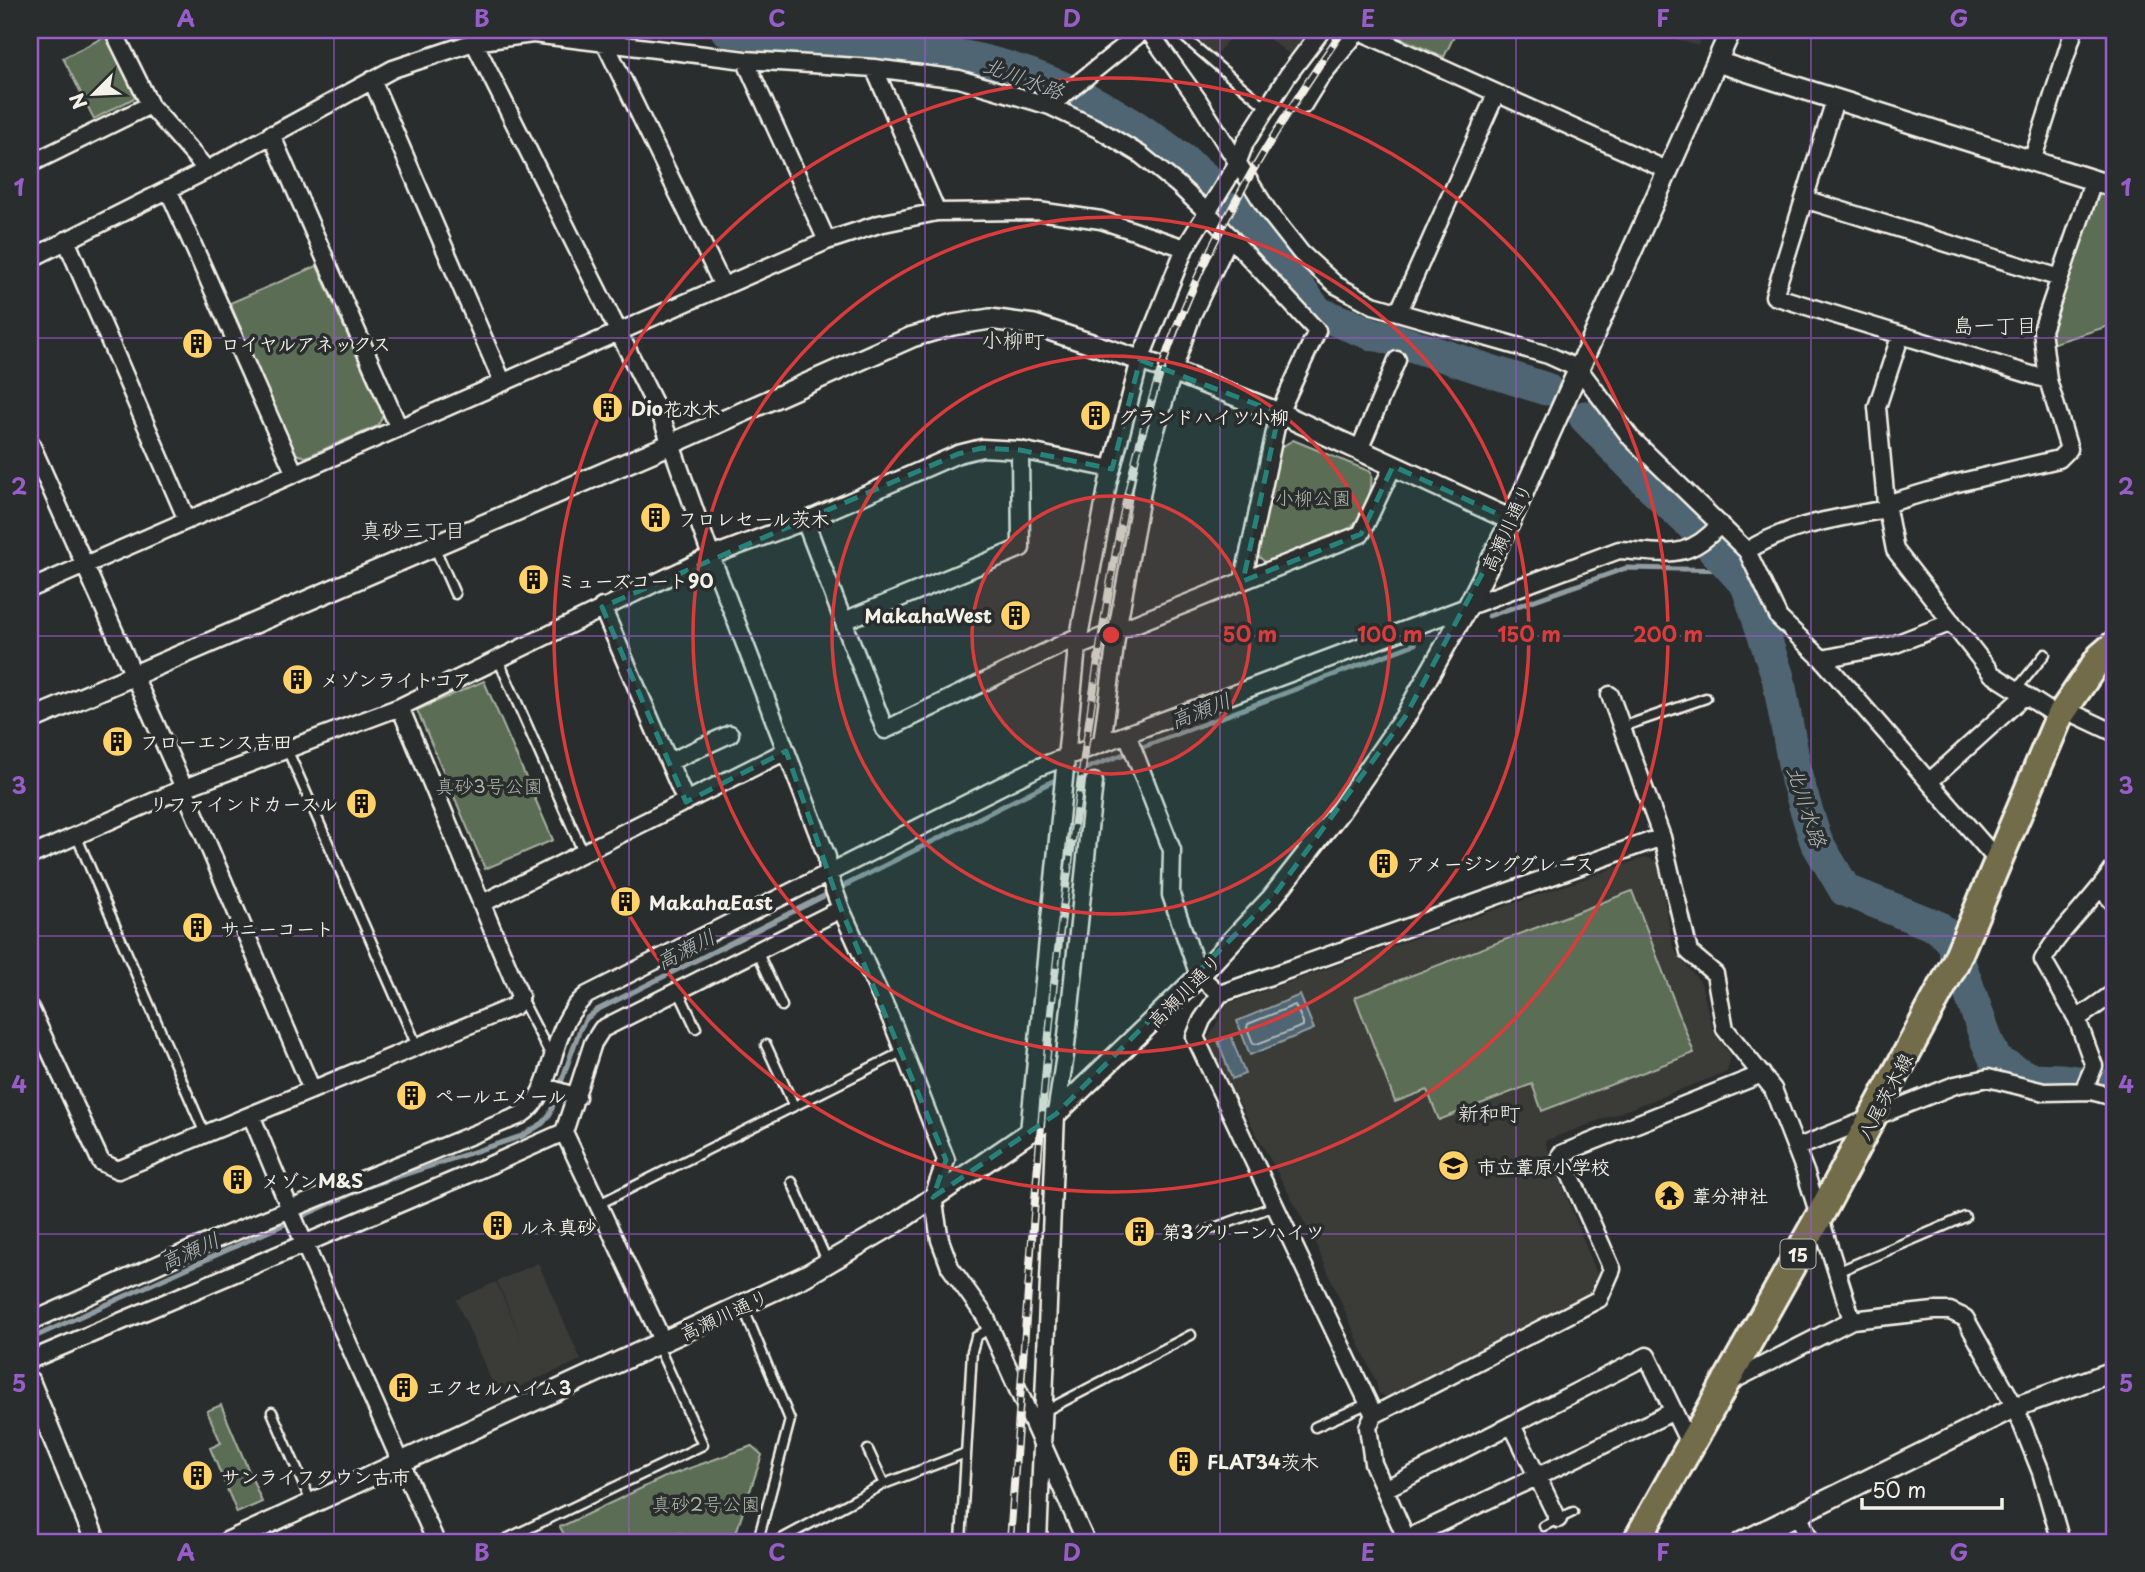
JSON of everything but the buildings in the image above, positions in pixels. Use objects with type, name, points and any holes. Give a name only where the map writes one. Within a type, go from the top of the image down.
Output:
[{"type":"main road","name":"八尾茨木線","points":[[1636,1542],[1820,1215],[1959,953],[2062,713],[2100,657],[2115,644]]},
{"type":"street","points":[[1054,102],[1146,30],[1191,90],[1268,211],[1301,253],[1336,285],[1373,305],[1548,355],[1578,369],[1631,438],[1717,528],[1747,551],[1779,618],[1822,659],[1997,860]]},
{"type":"street","points":[[1029,1132],[1078,642],[1112,469],[1140,360],[1185,248],[1237,164],[1245,143],[1322,30]]},
{"type":"street","points":[[1303,105],[1319,79],[1358,30],[1669,171]]},
{"type":"street","name":"高瀬川通り","points":[[228,1542],[828,1263],[933,1198],[1056,1114],[1199,976],[1272,898],[1340,811],[1405,717],[1468,606],[1511,520],[1731,30]]},
{"type":"street","points":[[2032,161],[2074,30]]},
{"type":"street","points":[[116,31],[150,105],[207,170]]},
{"type":"street","points":[[30,259],[207,170],[393,69],[472,36],[533,34],[745,61],[874,68],[959,79],[1054,102],[1141,155],[1207,212],[1317,331],[1279,413],[1243,581]]},
{"type":"street","points":[[472,36],[662,419],[711,556],[827,857],[829,876],[839,905],[904,1051],[946,1160],[933,1198],[940,1240],[950,1267],[985,1316],[1086,1542]]},
{"type":"street","points":[[604,41],[723,286]]},
{"type":"street","points":[[745,61],[827,240]]},
{"type":"street","points":[[1717,62],[2115,187]]},
{"type":"street","points":[[874,68],[937,212]]},
{"type":"street","points":[[372,80],[502,381]]},
{"type":"street","points":[[1399,311],[1496,94]]},
{"type":"street","points":[[1835,100],[1774,296],[1900,337],[2048,380]]},
{"type":"street","points":[[30,164],[150,105]]},
{"type":"street","points":[[271,134],[398,426]]},
{"type":"street","points":[[1747,551],[1760,542],[1817,522],[1887,506],[1953,484],[2059,459],[2069,449],[2048,380],[2042,330],[2093,182]]},
{"type":"street","points":[[168,189],[294,472]]},
{"type":"street","points":[[1804,200],[2060,278]]},
{"type":"street","points":[[30,589],[827,240],[879,224],[937,212],[1038,211],[1101,220],[1185,248]]},
{"type":"street","points":[[1102,743],[1117,631],[1148,457],[1172,371],[1192,315],[1230,236]]},
{"type":"street","points":[[66,240],[187,520]]},
{"type":"street","points":[[30,720],[671,444],[912,337],[953,325],[990,319],[1034,325],[1172,371],[1279,413],[1511,520]]},
{"type":"street","points":[[1900,337],[1877,407],[1887,506],[1895,550],[1992,674],[2062,713],[2115,733]]},
{"type":"street","points":[[1359,450],[1397,360]]},
{"type":"street","points":[[30,442],[132,677],[184,788],[312,1090]]},
{"type":"street","points":[[30,856],[184,788],[400,707],[711,556],[805,521],[958,454],[982,448],[1020,450],[1112,469]]},
{"type":"street","points":[[844,621],[1021,548],[1020,450]]},
{"type":"street","points":[[805,521],[885,730],[1078,642],[1117,631],[1361,534],[1393,467]]},
{"type":"street","points":[[30,1322],[197,1247],[291,1212],[517,1117],[531,1107],[546,1087],[552,1058],[566,1018],[575,1005],[587,995],[829,876],[982,794],[1102,743],[1128,737],[1619,550],[1679,553],[1700,545],[1717,528]]},
{"type":"street","points":[[602,607],[686,802]]},
{"type":"street","points":[[1822,659],[1893,645],[1952,622]]},
{"type":"street","points":[[1929,782],[2020,692]]},
{"type":"street","points":[[1610,695],[1662,837],[1689,952],[1715,974],[1725,1029],[1773,1089],[1820,1215],[1852,1320]]},
{"type":"street","points":[[30,1008],[101,1162],[118,1170],[515,1006],[520,996],[400,707]]},
{"type":"street","points":[[669,762],[730,734]]},
{"type":"street","points":[[1128,737],[1172,850],[1171,895],[1199,976],[1220,994]]},
{"type":"street","points":[[481,904],[786,751]]},
{"type":"street","points":[[1038,1542],[1056,1114],[1067,1041],[1094,782]]},
{"type":"street","points":[[1401,1542],[1403,1531],[1373,1463],[1367,1427],[1372,1409],[1195,1037],[1202,1020],[1220,994],[1662,837]]},
{"type":"street","points":[[2083,1091],[2094,1066],[2077,1019],[2043,960],[2050,947],[2101,889],[2115,867]]},
{"type":"street","points":[[2101,889],[2115,904]]},
{"type":"street","points":[[660,1343],[565,1132],[574,1096],[593,1043],[602,1029],[839,905]]},
{"type":"street","points":[[2077,1019],[2115,992]]},
{"type":"street","points":[[1372,1409],[1599,1299],[1612,1269],[1561,1154],[1762,1074]]},
{"type":"street","points":[[1796,1149],[1955,1084],[1988,1078],[2044,1092],[2083,1091],[2114,1097],[2115,1100]]},
{"type":"street","points":[[546,1087],[574,1096]]},
{"type":"street","points":[[251,1115],[302,1240],[436,1542]]},
{"type":"street","points":[[30,1360],[302,1240],[565,1132]]},
{"type":"street","points":[[1724,1385],[1852,1320],[1934,1311],[1950,1311],[1965,1318],[2015,1407],[2041,1472],[2060,1542]]},
{"type":"street","points":[[1385,1489],[1647,1356],[1690,1445]]},
{"type":"street","points":[[1742,1542],[2015,1407],[2115,1371]]},
{"type":"street","points":[[30,1382],[96,1542]]},
{"type":"street","points":[[1401,1542],[1674,1411]]},
{"type":"street","points":[[1512,1424],[1537,1476],[1551,1523]]},
{"type":"street","points":[[1798,1515],[1811,1542]]},
{"type":"lane","points":[[1176,30],[1267,108]]},
{"type":"lane","points":[[434,546],[455,594]]},
{"type":"lane","points":[[2020,692],[2045,654]]},
{"type":"lane","points":[[498,659],[583,852]]},
{"type":"lane","points":[[1622,727],[1706,698]]},
{"type":"lane","points":[[287,749],[417,1046]]},
{"type":"lane","points":[[76,835],[205,1134]]},
{"type":"lane","points":[[756,950],[782,1006]]},
{"type":"lane","points":[[678,990],[696,1028]]},
{"type":"lane","points":[[520,996],[552,1058]]},
{"type":"lane","points":[[766,1045],[794,1106]]},
{"type":"lane","points":[[598,1204],[904,1051]]},
{"type":"lane","points":[[792,1182],[828,1263]]},
{"type":"lane","points":[[1205,1231],[1275,1206]]},
{"type":"lane","points":[[1837,1272],[1965,1217]]},
{"type":"lane","points":[[742,1305],[790,1420],[760,1533],[760,1542]]},
{"type":"lane","points":[[961,1542],[972,1351],[976,1337],[990,1328]]},
{"type":"lane","points":[[1043,1412],[1191,1335]]},
{"type":"lane","points":[[500,1542],[703,1445],[660,1343]]},
{"type":"lane","points":[[1315,1427],[1372,1409]]},
{"type":"lane","points":[[272,1412],[312,1504]]},
{"type":"lane","points":[[868,1450],[884,1484]]},
{"type":"lane","points":[[776,1542],[884,1484],[966,1453]]},
{"type":"lane","points":[[1551,1523],[1573,1512]]},
{"type":"highlighted area","points":[[1140,360],[1279,413],[1243,581],[1361,534],[1393,466],[1511,520],[1405,717],[1272,898],[1056,1114],[933,1197],[946,1160],[841,909],[786,751],[686,802],[602,607],[958,454],[982,448],[1020,450],[1112,469]]},
{"type":"shaded area","points":[[1184,30],[1236,30],[1216,55]]},
{"type":"shaded area","points":[[1258,30],[1309,30],[1290,55]]},
{"type":"shaded area","points":[[1648,30],[1705,30],[1698,46]]},
{"type":"shaded area","points":[[1646,857],[1657,861],[1673,946],[1701,983],[1713,1031],[1731,1056],[1727,1072],[1545,1141],[1599,1279],[1593,1291],[1387,1397],[1378,1393],[1376,1382],[1314,1240],[1217,1062],[1208,1039],[1227,1004]]},
{"type":"shaded area","points":[[538,1263],[581,1360],[498,1396],[456,1300],[496,1282],[522,1340],[497,1281]]},
{"type":"green space","points":[[1386,30],[1457,30],[1444,57]]},
{"type":"green space","points":[[110,34],[138,86],[134,98],[94,119],[63,58]]},
{"type":"green space","points":[[2101,194],[2115,197],[2115,324],[2048,345],[2090,200]]},
{"type":"green space","points":[[317,266],[383,415],[378,426],[306,457],[295,454],[230,303]]},
{"type":"green space","name":"小柳公園","points":[[1293,440],[1371,472],[1371,487],[1363,510],[1350,529],[1267,564],[1256,554],[1280,448]]},
{"type":"green space","name":"真砂3号公園","points":[[484,681],[553,840],[485,869],[417,710]]},
{"type":"green space","points":[[1632,891],[1694,1053],[1542,1111],[1532,1084],[1439,1120],[1427,1090],[1395,1102],[1355,997]]},
{"type":"green space","points":[[221,1405],[262,1502],[237,1513],[210,1448],[221,1443],[207,1411]]},
{"type":"green space","name":"真砂2号公園","points":[[752,1446],[762,1455],[733,1542],[695,1542],[681,1533],[656,1537],[652,1542],[568,1542],[560,1527],[665,1477]]},
{"type":"water","points":[[1300,995],[1314,1029],[1250,1055],[1237,1021]]},
{"type":"water","points":[[1231,1036],[1245,1074],[1232,1079],[1218,1041]]},
{"type":"waterway","name":"北川水路","points":[[727,30],[949,54],[999,65],[1065,89],[1127,121],[1185,161],[1212,184]]},
{"type":"waterway","name":"北川水路","points":[[1237,209],[1318,313],[1375,335],[1546,389]]},
{"type":"waterway","name":"北川水路","points":[[1585,417],[1747,585],[1778,677],[1797,780],[1816,841],[1845,890],[1938,927],[1952,942],[1996,1061],[2030,1079],[2115,1087]]},
{"type":"waterway","name":"高瀬川","points":[[1489,616],[1626,568],[1733,570]]},
{"type":"waterway","name":"高瀬川","points":[[30,1339],[369,1186],[522,1136],[543,1123],[550,1114],[580,1029],[586,1019],[597,1010],[1053,781],[1415,644]]},
{"type":"railway","points":[[1010,1542],[1033,1218],[1053,990],[1098,658],[1126,501],[1152,398],[1169,347],[1204,263],[1269,144],[1343,30]]},
{"type":"place","name":"ロイヤルアネックス","points":[[198,343]]},
{"type":"place","name":"Dio花水木","points":[[608,408]]},
{"type":"place","name":"グランドハイツ小柳","points":[[1095,416]]},
{"type":"place","name":"フロレセール茨木","points":[[655,518]]},
{"type":"place","name":"ミューズコート90","points":[[534,580]]},
{"type":"place","name":"MakahaWest","points":[[1015,615]]},
{"type":"place","name":"メゾンライトコア","points":[[297,679]]},
{"type":"place","name":"フローエンス吉田","points":[[117,741]]},
{"type":"place","name":"リファインドカースル","points":[[361,803]]},
{"type":"place","name":"アメージンググレース","points":[[1383,863]]},
{"type":"place","name":"MakahaEast","points":[[626,902]]},
{"type":"place","name":"サニーコート","points":[[197,928]]},
{"type":"place","name":"ペールエメール","points":[[412,1095]]},
{"type":"place","name":"市立葦原小学校","points":[[1454,1166]]},
{"type":"place","name":"メゾンM&S","points":[[238,1180]]},
{"type":"place","name":"葦分神社","points":[[1669,1195]]},
{"type":"place","name":"ルネ真砂","points":[[497,1226]]},
{"type":"place","name":"第3グリーンハイツ","points":[[1139,1231]]},
{"type":"place","name":"エクセルハイム3","points":[[403,1387]]},
{"type":"place","name":"FLAT34茨木","points":[[1184,1461]]},
{"type":"place","name":"サンライフタウン古市","points":[[198,1476]]},
{"type":"district","name":"島一丁目","points":[[1995,324]]},
{"type":"district","name":"小柳町","points":[[1013,339]]},
{"type":"district","name":"真砂三丁目","points":[[413,529]]},
{"type":"district","name":"新和町","points":[[1489,1112]]}]
